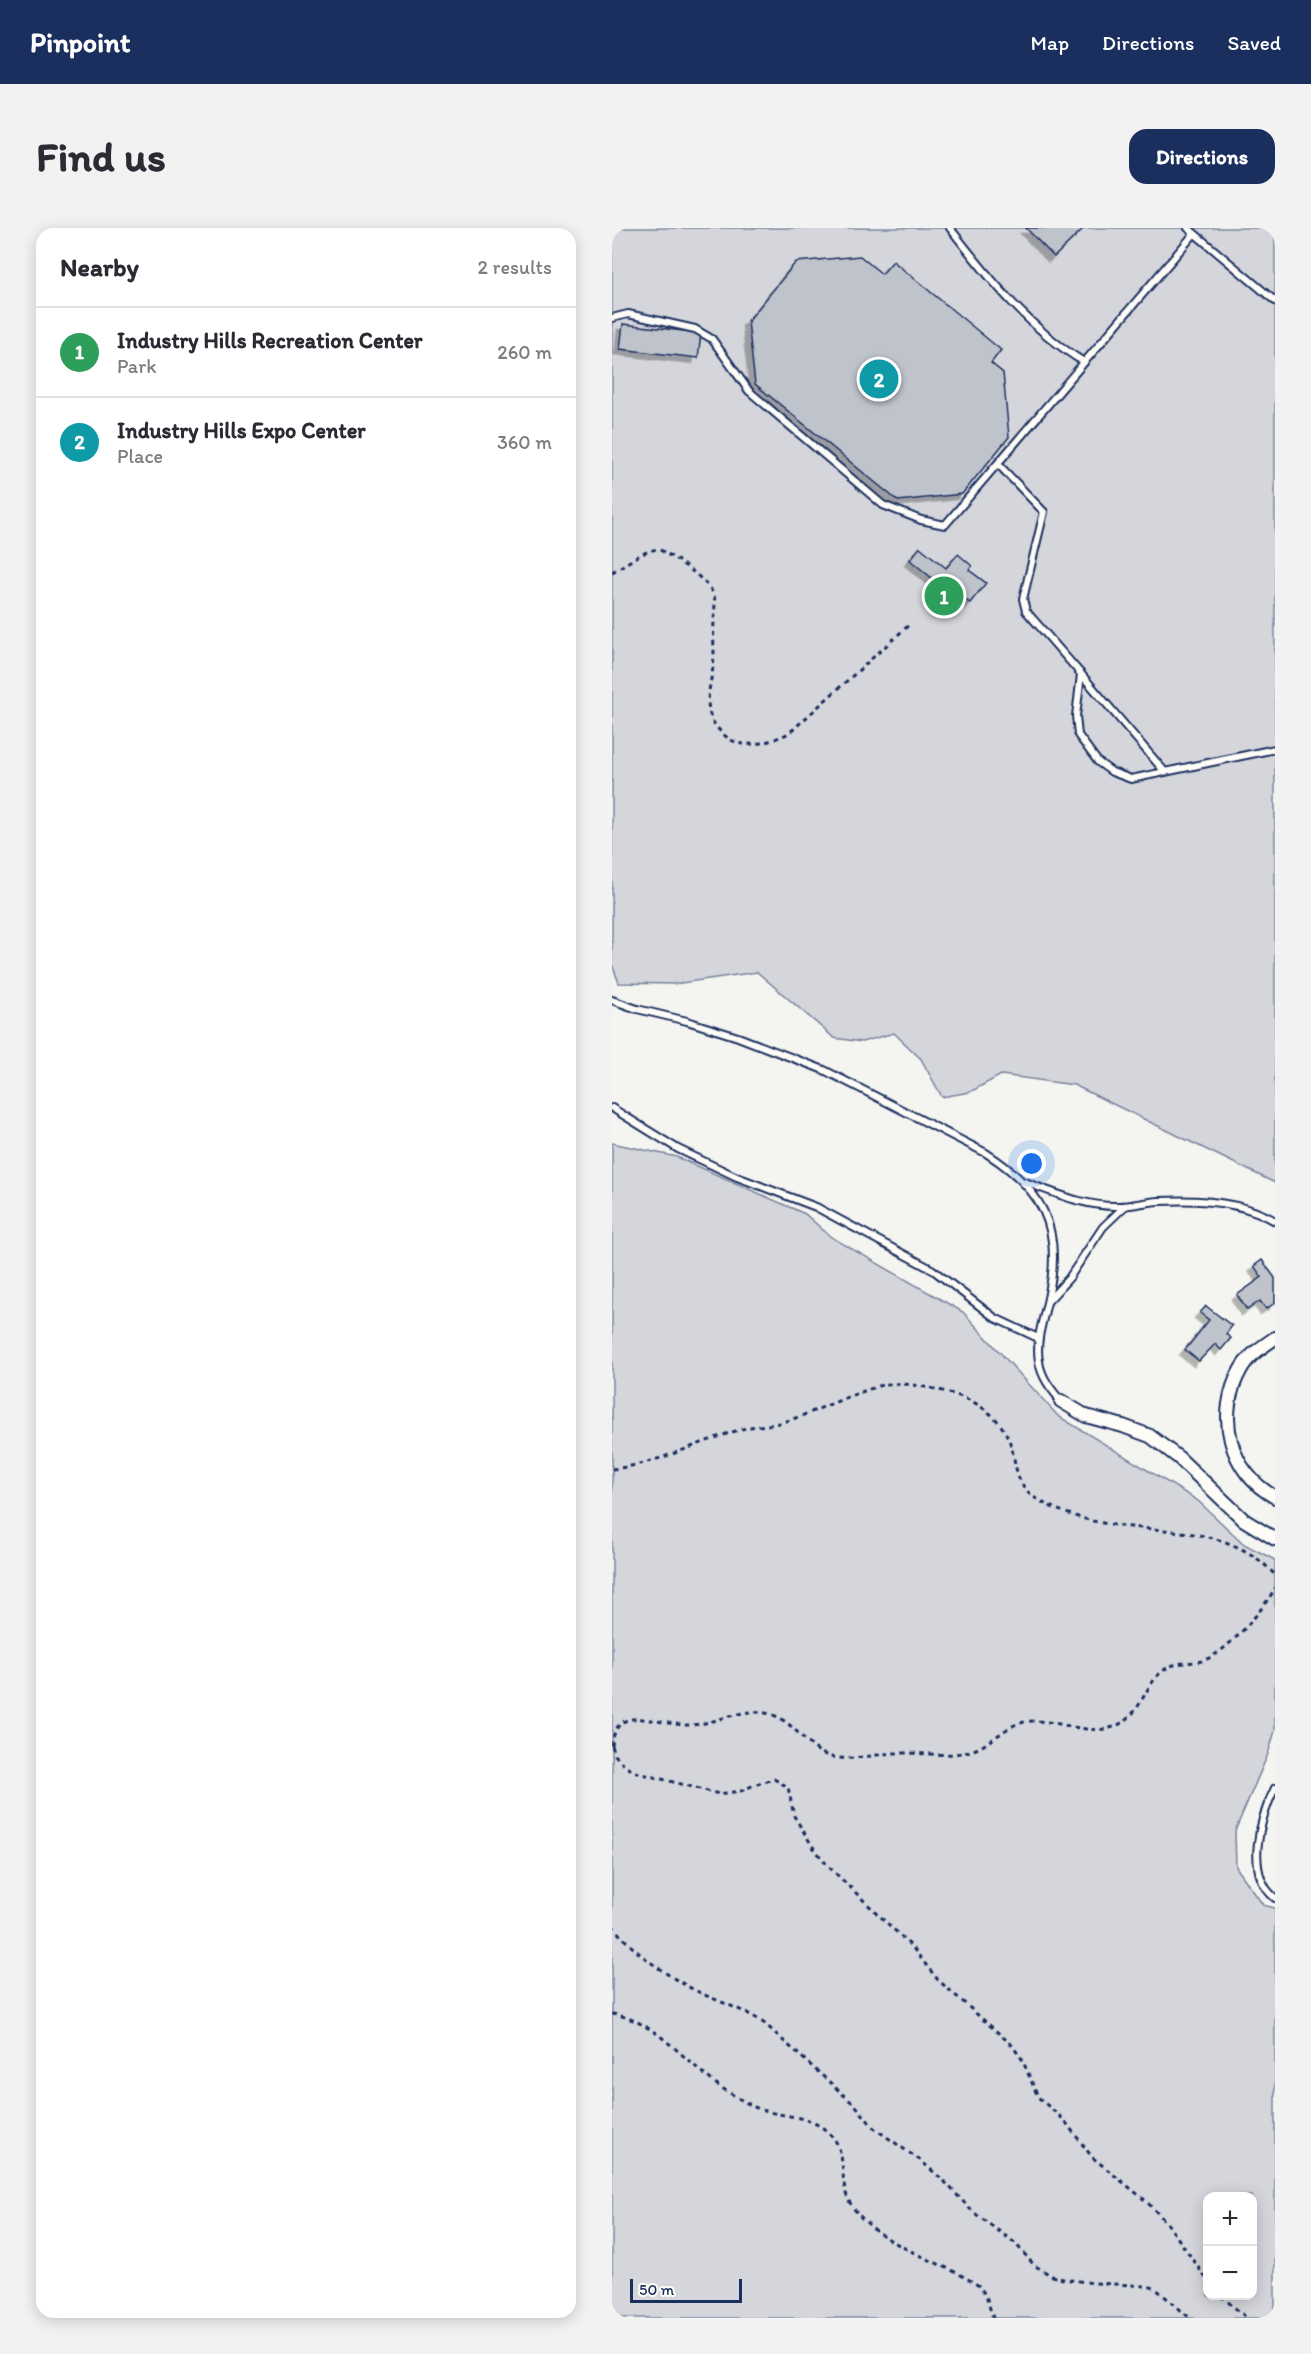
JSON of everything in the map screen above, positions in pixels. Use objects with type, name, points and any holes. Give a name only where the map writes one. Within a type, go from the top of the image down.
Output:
[{"type":"street","points":[[1275,1338],[1252,1355],[1241,1368],[1234,1384],[1227,1425],[1238,1463],[1252,1480],[1275,1497]]},
{"type":"street","points":[[1061,1401],[1086,1416],[1150,1436],[1179,1458],[1244,1520],[1275,1539]]},
{"type":"lane","points":[[950,228],[1005,297],[1064,350],[1084,362]]},
{"type":"lane","points":[[1188,228],[1275,300]]},
{"type":"lane","points":[[612,318],[627,315],[695,328],[712,339],[749,392],[883,505],[921,520],[945,525],[1194,234]]},
{"type":"lane","points":[[998,464],[1044,512],[1023,599],[1026,611],[1166,771]]},
{"type":"lane","points":[[1081,674],[1076,716],[1078,735],[1098,762],[1112,772],[1131,779],[1275,749]]},
{"type":"lane","points":[[612,1000],[637,1010],[687,1021],[738,1037],[824,1070],[986,1153],[1011,1169],[1037,1197],[1052,1240],[1053,1262],[1047,1303],[1038,1338],[1039,1362],[1045,1382],[1061,1401]]},
{"type":"lane","points":[[612,1108],[678,1149],[737,1177],[816,1207],[933,1270],[995,1318],[1038,1338]]},
{"type":"lane","points":[[1025,1182],[1070,1199],[1116,1206],[1160,1201],[1215,1203],[1264,1214],[1275,1221]]},
{"type":"lane","points":[[1047,1303],[1069,1278],[1103,1227],[1125,1205]]},
{"type":"lane","points":[[1275,1788],[1262,1820],[1257,1864],[1264,1887],[1275,1898]]},
{"type":"path","points":[[612,572],[630,563],[647,550],[658,549],[707,584],[715,597],[712,641],[714,654],[707,699],[710,718],[720,732],[732,741],[747,744],[771,741],[789,733],[909,625]]},
{"type":"path","points":[[612,1469],[668,1457],[743,1429],[784,1422],[844,1398],[888,1384],[910,1385],[959,1396],[974,1403],[995,1418],[1009,1437],[1018,1477],[1028,1492],[1044,1503],[1074,1516],[1109,1526],[1194,1533],[1213,1538],[1262,1561],[1275,1575]]},
{"type":"path","points":[[1203,2274],[1167,2223],[1146,2201],[1092,2157],[1064,2120],[1038,2097],[1022,2059],[1011,2044],[938,1980],[912,1947],[828,1866],[794,1816],[788,1787],[774,1779],[735,1793],[718,1794],[639,1773],[626,1767],[615,1755],[612,1746],[617,1727],[627,1720],[688,1725],[709,1722],[735,1713],[753,1712],[770,1714],[783,1720],[795,1727],[821,1753],[834,1758],[894,1753],[960,1754],[977,1749],[1010,1727],[1024,1722],[1104,1729],[1116,1726],[1132,1716],[1159,1673],[1172,1665],[1203,1660],[1222,1649],[1258,1613],[1275,1588]]},
{"type":"path","points":[[612,1925],[629,1945],[676,1979],[700,1993],[754,2016],[765,2024],[857,2107],[874,2128],[921,2161],[944,2181],[973,2212],[1015,2243],[1034,2265],[1052,2276],[1063,2279],[1155,2288],[1190,2318]]},
{"type":"path","points":[[612,2014],[634,2021],[652,2032],[720,2087],[736,2097],[765,2110],[812,2121],[829,2133],[837,2143],[842,2157],[845,2190],[850,2202],[867,2223],[886,2236],[979,2286],[986,2296],[993,2318]]},
{"type":"path","points":[[1226,2300],[1246,2318]]},
{"type":"shaded area","points":[[612,228],[1275,228],[1275,1183],[1074,1085],[1001,1075],[970,1092],[942,1097],[921,1059],[894,1033],[862,1042],[834,1038],[757,972],[674,984],[619,983],[612,964]]},
{"type":"shaded area","points":[[612,1143],[677,1157],[805,1214],[831,1237],[963,1312],[1058,1416],[1197,1500],[1244,1544],[1275,1560],[1275,1731],[1268,1754],[1235,1831],[1236,1867],[1263,1905],[1275,1908],[1275,2318],[612,2318]]},
{"type":"building","points":[[1026,228],[1084,228],[1054,257]]},
{"type":"building","points":[[860,256],[882,274],[893,261],[1001,350],[991,363],[1003,373],[1009,437],[962,494],[898,501],[755,384],[748,321],[796,262]]},
{"type":"building","points":[[623,324],[701,333],[698,358],[620,349]]},
{"type":"building","points":[[920,547],[946,568],[958,554],[972,566],[969,570],[986,583],[970,603],[941,580],[938,583],[910,560]]},
{"type":"building","points":[[1262,1260],[1275,1278],[1275,1303],[1266,1309],[1260,1301],[1247,1310],[1237,1295],[1262,1277],[1254,1266]]},
{"type":"building","points":[[1206,1306],[1232,1326],[1226,1334],[1231,1338],[1221,1350],[1215,1344],[1199,1361],[1185,1350],[1209,1320],[1200,1313]]},
{"type":"place","name":"Industry Hills Expo Center","points":[[879,379]]},
{"type":"place","name":"Industry Hills Recreation Center","points":[[944,596]]}]
